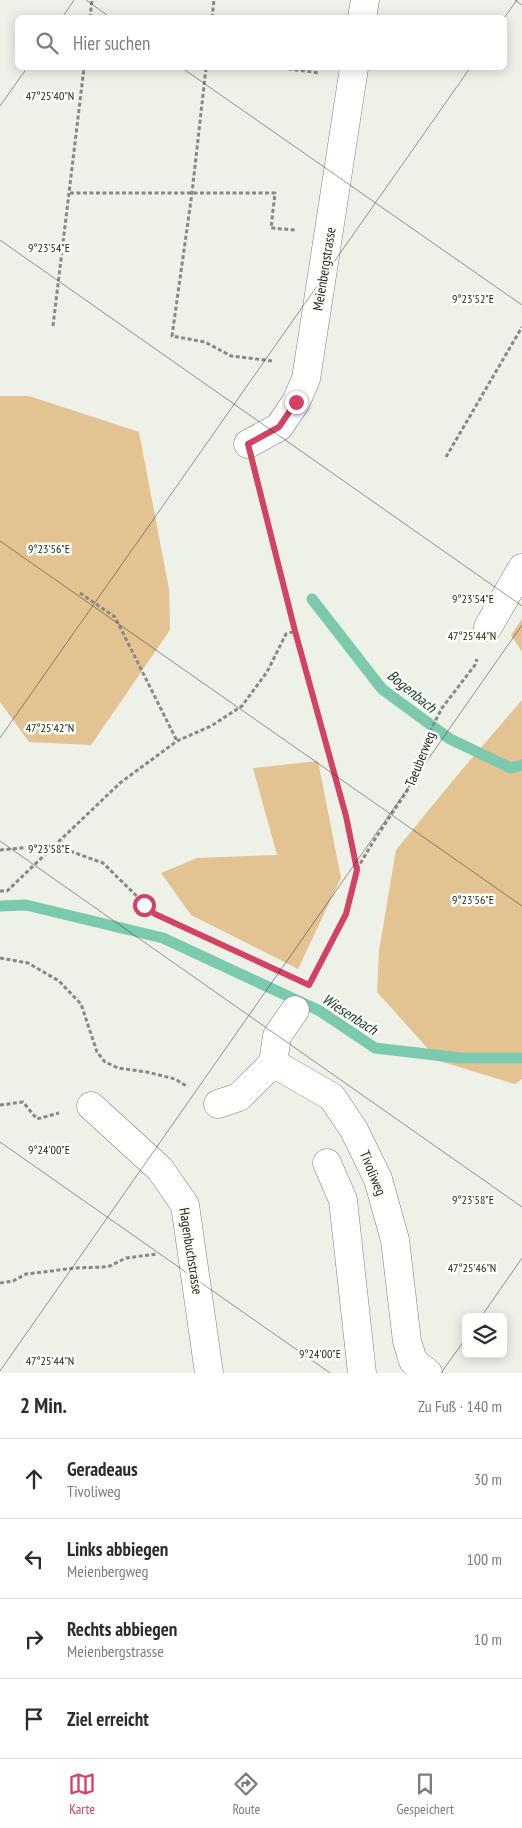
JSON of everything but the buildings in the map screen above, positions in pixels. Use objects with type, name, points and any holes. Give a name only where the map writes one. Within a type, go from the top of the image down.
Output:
[{"type":"street","points":[[362,15],[365,0]]},
{"type":"street","name":"Meienbergstrasse","points":[[248,444],[279,427],[296,402],[306,379],[354,70]]},
{"type":"street","points":[[488,627],[522,568]]},
{"type":"street","points":[[218,1104],[239,1097],[273,1064],[277,1036],[295,1010]]},
{"type":"street","name":"Tivoliweg","points":[[273,1064],[332,1097],[354,1130],[378,1179],[395,1240],[407,1341],[412,1361],[428,1373]]},
{"type":"street","name":"Hagenbuchstrasse","points":[[91,1106],[160,1169],[185,1205],[209,1373]]},
{"type":"street","points":[[327,1163],[343,1200],[362,1373]]},
{"type":"path","points":[[90,15],[92,0]]},
{"type":"path","points":[[212,15],[214,0]]},
{"type":"path","points":[[53,326],[84,70]]},
{"type":"path","points":[[206,70],[192,193],[172,336],[205,342],[231,356],[275,362]]},
{"type":"path","points":[[297,70],[322,73]]},
{"type":"path","points":[[70,193],[275,193],[271,228],[303,231]]},
{"type":"path","points":[[446,456],[522,327]]},
{"type":"path","points":[[248,444],[295,631],[346,816],[357,870],[346,914],[309,985]]},
{"type":"path","points":[[80,593],[114,618],[177,741]]},
{"type":"path","name":"Taeuberweg","points":[[357,870],[407,791],[428,735],[442,708],[474,664],[488,627]]},
{"type":"path","points":[[0,891],[7,891],[120,783],[177,741],[211,726],[242,706],[267,672],[286,634],[295,631]]},
{"type":"path","points":[[0,850],[53,845],[103,863],[155,914],[291,977]]},
{"type":"path","points":[[0,958],[28,963],[59,981],[81,1004],[97,1052],[105,1062],[118,1068],[147,1072],[175,1079],[218,1104]]},
{"type":"path","points":[[0,1106],[23,1102],[37,1119]]},
{"type":"path","points":[[0,1283],[12,1281],[26,1274],[110,1266],[126,1258],[150,1255]]},
{"type":"shaded area","points":[[0,396],[29,396],[139,432],[169,589],[170,630],[91,745],[29,742],[0,702]]},
{"type":"shaded area","points":[[522,619],[522,652],[511,635]]},
{"type":"shaded area","points":[[522,700],[522,1079],[515,1084],[439,1061],[377,992],[379,951],[396,850]]},
{"type":"shaded area","points":[[318,761],[341,878],[298,969],[191,915],[161,873],[197,858],[277,855],[253,768]]},
{"type":"waterway","name":"Bogenbach","points":[[312,599],[382,689],[450,739],[511,768],[522,765]]},
{"type":"waterway","name":"Wiesenbach","points":[[0,906],[26,905],[163,938],[320,1011],[375,1048],[460,1058],[522,1058]]},
{"type":"route","points":[[144,905],[155,914],[309,985],[346,914],[357,870],[346,816],[295,631],[248,444],[279,427],[296,402]]}]
